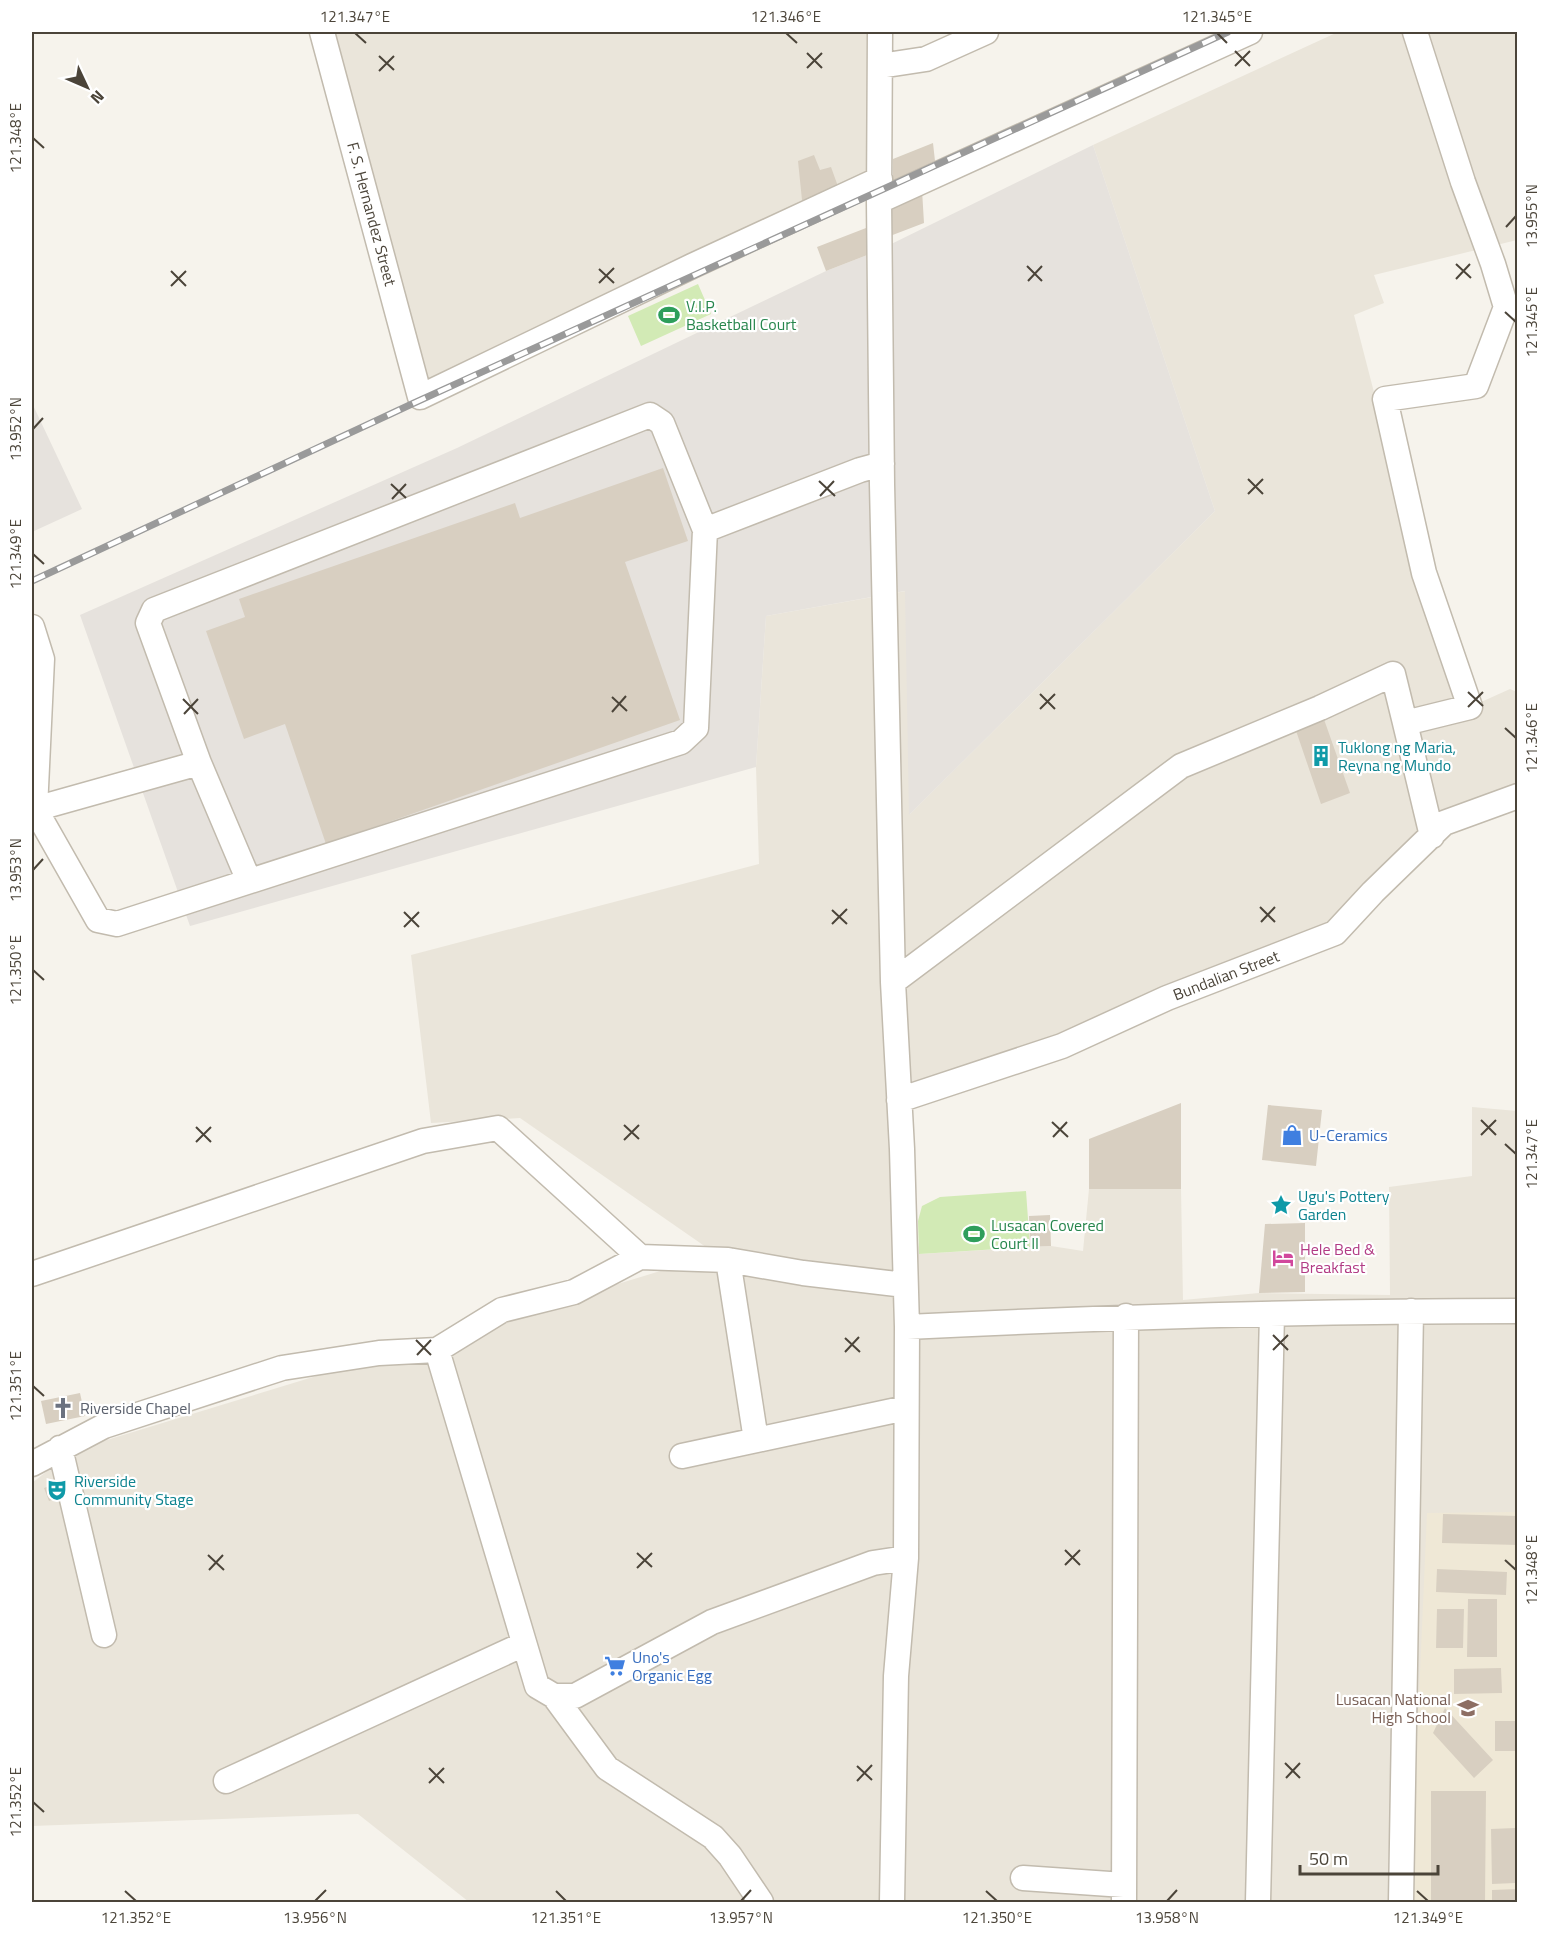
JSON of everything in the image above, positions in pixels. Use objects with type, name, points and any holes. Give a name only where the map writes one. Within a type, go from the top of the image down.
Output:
[{"type":"street","name":"F. S. Hernandez Street","points":[[322,32],[420,397],[692,266],[880,190]]},
{"type":"street","points":[[880,32],[882,464],[893,982],[902,1149],[907,1327],[906,1558],[896,1676],[892,1902]]},
{"type":"street","points":[[880,66],[926,58],[986,32]]},
{"type":"street","points":[[880,190],[1250,32]]},
{"type":"street","points":[[1405,723],[1470,707],[1424,573],[1385,399],[1476,386],[1506,308],[1415,32]]},
{"type":"street","points":[[32,627],[42,659],[35,809],[98,920],[117,924],[681,742],[696,728],[705,530],[662,423],[650,415],[154,610],[148,623],[199,763],[249,881]]},
{"type":"street","points":[[705,530],[849,474],[882,464]]},
{"type":"street","points":[[893,982],[1181,766],[1320,708],[1393,674],[1432,836]]},
{"type":"street","points":[[35,809],[199,763]]},
{"type":"street","name":"Bundalian Street","points":[[899,1100],[1062,1046],[1167,998],[1335,933],[1372,892],[1444,823],[1518,796]]},
{"type":"street","points":[[32,1274],[423,1141],[498,1128],[640,1257]]},
{"type":"street","points":[[32,1464],[105,1426],[282,1368],[379,1353],[437,1350],[502,1310],[574,1292],[640,1257],[728,1260],[803,1273],[905,1285]]},
{"type":"street","points":[[728,1260],[756,1440]]},
{"type":"street","points":[[1401,1902],[1410,1311]]},
{"type":"street","points":[[907,1327],[1126,1316],[1518,1311]]},
{"type":"street","points":[[1258,1902],[1272,1314]]},
{"type":"street","points":[[1023,1878],[1124,1894],[1126,1316]]},
{"type":"street","points":[[437,1350],[537,1686],[554,1696],[608,1768],[713,1837],[730,1856],[761,1902]]},
{"type":"street","points":[[682,1456],[906,1408]]},
{"type":"street","points":[[60,1448],[104,1635]]},
{"type":"street","points":[[554,1696],[575,1696],[712,1622],[873,1563],[906,1558]]},
{"type":"street","points":[[226,1781],[524,1644]]},
{"type":"shaded area","points":[[331,32],[872,32],[873,174],[426,390]]},
{"type":"shaded area","points":[[1338,32],[1517,32],[1517,240],[1374,275],[1384,303],[1354,315],[1421,574],[1470,707],[1510,689],[1517,692],[1517,796],[1444,823],[1335,933],[899,1101],[902,1149],[920,1254],[1051,1246],[1083,1251],[1089,1189],[1181,1189],[1183,1300],[1259,1293],[1390,1295],[1389,1187],[1472,1176],[1472,1107],[1517,1111],[1517,1902],[469,1902],[358,1814],[32,1826],[32,1483],[74,1450],[716,1254],[520,1118],[431,1123],[411,955],[759,864],[756,767],[766,616],[906,591],[910,814],[1215,511],[1093,145]]},
{"type":"shaded area","points":[[1093,145],[1215,511],[909,815],[905,591],[766,616],[756,767],[190,926],[80,615],[457,448],[826,271],[875,252]]},
{"type":"shaded area","points":[[32,403],[82,509],[32,532]]},
{"type":"shaded area","name":"Lusacan National High School","points":[[1517,1512],[1517,1902],[1410,1902],[1427,1513]]},
{"type":"green space","name":"V.I.P. Basketball Court","points":[[698,284],[711,314],[641,346],[628,316]]},
{"type":"green space","name":"Lusacan Covered Court II","points":[[1026,1191],[1030,1247],[919,1254],[918,1221],[922,1206],[940,1197]]},
{"type":"building","points":[[933,143],[935,161],[893,181],[893,159]]},
{"type":"building","points":[[814,155],[820,170],[831,167],[840,192],[822,198],[802,200],[798,161]]},
{"type":"building","points":[[922,190],[924,223],[890,236],[892,201]]},
{"type":"building","points":[[866,228],[875,252],[826,271],[817,247]]},
{"type":"building","points":[[663,468],[688,541],[625,562],[680,720],[326,844],[285,724],[244,739],[206,631],[245,617],[239,599],[515,503],[520,518]]},
{"type":"building","name":"Tuklong ng Maria, Reyna ng Mundo","points":[[1320,708],[1350,793],[1321,804],[1292,719]]},
{"type":"building","points":[[1181,1103],[1181,1189],[1089,1189],[1089,1139]]},
{"type":"building","name":"U-Ceramics","points":[[1268,1105],[1322,1110],[1316,1166],[1262,1160]]},
{"type":"building","points":[[1050,1215],[1051,1246],[1030,1247],[1029,1216]]},
{"type":"building","name":"Hele Bed & Breakfast","points":[[1305,1223],[1305,1292],[1259,1293],[1265,1224]]},
{"type":"building","name":"Riverside Chapel","points":[[80,1393],[85,1416],[46,1424],[41,1401]]},
{"type":"building","name":"Riverside Community Stage","points":[[64,1480],[70,1493],[49,1501],[44,1488]]},
{"type":"building","points":[[1443,1514],[1518,1516],[1518,1545],[1442,1543]]},
{"type":"building","points":[[1437,1569],[1507,1572],[1506,1595],[1436,1592]]},
{"type":"building","points":[[1468,1599],[1497,1599],[1497,1657],[1467,1657]]},
{"type":"building","points":[[1437,1609],[1464,1609],[1463,1648],[1436,1648]]},
{"type":"building","points":[[1501,1668],[1502,1693],[1454,1694],[1454,1669]]},
{"type":"building","points":[[1445,1708],[1493,1760],[1474,1778],[1433,1733]]},
{"type":"building","points":[[1495,1721],[1518,1721],[1518,1751],[1495,1751]]},
{"type":"building","points":[[1431,1791],[1486,1791],[1485,1902],[1431,1902]]},
{"type":"building","points":[[1515,1828],[1515,1883],[1492,1884],[1491,1829]]},
{"type":"building","points":[[1518,1889],[1518,1902],[1492,1902],[1492,1890]]},
{"type":"railway","points":[[32,581],[414,403],[1228,32]]},
{"type":"place","name":"V.I.P. Basketball Court","points":[[669,315]]},
{"type":"place","name":"Tuklong ng Maria, Reyna ng Mundo","points":[[1321,756]]},
{"type":"place","name":"U-Ceramics","points":[[1292,1135]]},
{"type":"place","name":"Ugu's Pottery Garden","points":[[1281,1205]]},
{"type":"place","name":"Lusacan Covered Court II","points":[[974,1234]]},
{"type":"place","name":"Hele Bed & Breakfast","points":[[1283,1258]]},
{"type":"place","name":"Riverside Chapel","points":[[63,1408]]},
{"type":"place","name":"Riverside Community Stage","points":[[57,1490]]},
{"type":"place","name":"Uno's Organic Egg","points":[[615,1666]]},
{"type":"place","name":"Lusacan National High School","points":[[1468,1708]]}]
